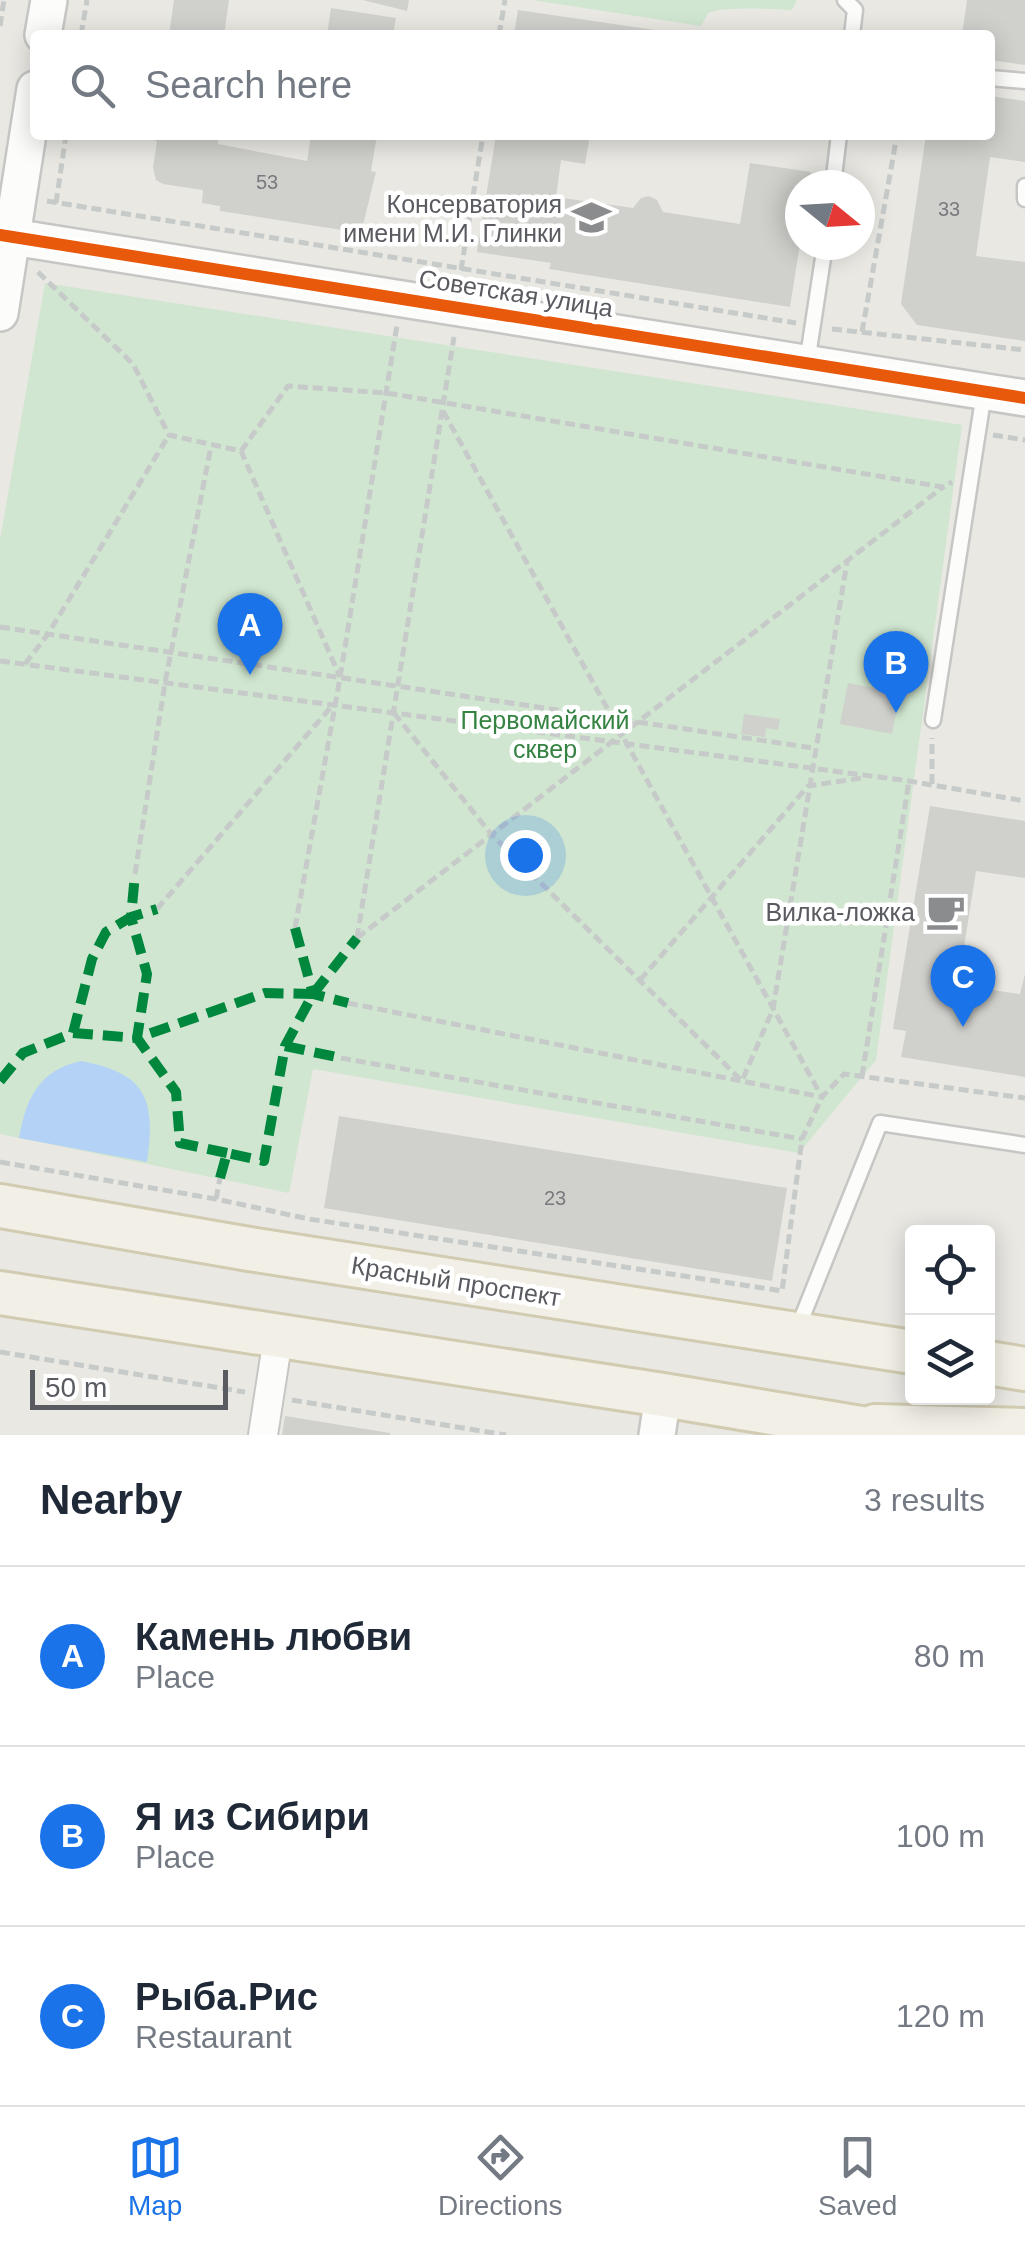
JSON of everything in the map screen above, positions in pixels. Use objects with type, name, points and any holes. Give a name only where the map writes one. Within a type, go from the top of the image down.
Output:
[{"type":"main road","name":"Красный проспект","points":[[0,1206],[905,1351]]},
{"type":"main road","points":[[0,1293],[278,1338],[660,1415],[1025,1430]]},
{"type":"main road","points":[[995,1364],[1025,1369]]},
{"type":"main road","points":[[849,1425],[903,1435]]},
{"type":"street","points":[[44,30],[49,0]]},
{"type":"street","points":[[0,313],[6,236],[30,114]]},
{"type":"street","name":"Советская улица","points":[[6,236],[1025,398]]},
{"type":"street","points":[[263,1435],[278,1338]]},
{"type":"lane","points":[[845,0],[855,10],[853,30]]},
{"type":"lane","points":[[995,78],[1025,81]]},
{"type":"lane","points":[[835,170],[839,140]]},
{"type":"lane","points":[[1025,186],[1025,199]]},
{"type":"lane","points":[[808,362],[823,260]]},
{"type":"lane","points":[[933,720],[984,392]]},
{"type":"lane","points":[[795,1334],[880,1123],[1025,1144]]},
{"type":"path","points":[[0,26],[4,0]]},
{"type":"path","points":[[82,30],[87,0]]},
{"type":"path","points":[[501,30],[505,0]]},
{"type":"path","points":[[65,140],[56,202],[814,326],[1025,350]]},
{"type":"path","points":[[461,270],[482,140]]},
{"type":"path","points":[[862,332],[897,140]]},
{"type":"path","points":[[38,272],[134,364],[169,435],[241,451]]},
{"type":"path","points":[[295,928],[398,324]]},
{"type":"path","points":[[454,334],[356,938],[944,487],[972,470]]},
{"type":"path","points":[[241,451],[288,386],[386,392],[944,487]]},
{"type":"path","points":[[443,410],[822,1098]]},
{"type":"path","points":[[25,664],[48,634],[169,435]]},
{"type":"path","points":[[134,874],[165,683],[211,446]]},
{"type":"path","points":[[241,451],[340,678]]},
{"type":"path","points":[[742,1081],[773,1009],[846,562]]},
{"type":"path","points":[[0,627],[814,749]]},
{"type":"path","points":[[0,660],[932,784],[1025,800]]},
{"type":"path","points":[[157,909],[333,705]]},
{"type":"path","points":[[394,713],[492,834],[742,1081]]},
{"type":"path","points":[[932,784],[933,720]]},
{"type":"path","points":[[640,980],[808,786],[871,777]]},
{"type":"path","points":[[862,1076],[909,781]]},
{"type":"path","points":[[348,1003],[822,1098]]},
{"type":"path","points":[[340,1058],[802,1139]]},
{"type":"path","points":[[0,1162],[308,1218],[782,1291],[802,1139],[822,1098],[844,1074],[1025,1098]]},
{"type":"path","points":[[216,1199],[220,1178]]},
{"type":"path","points":[[756,1287],[757,1279]]},
{"type":"path","points":[[0,1352],[248,1392]]},
{"type":"path","points":[[283,1399],[506,1435]]},
{"type":"green space","points":[[532,0],[797,0],[792,10],[748,8],[708,13],[701,26]]},
{"type":"green space","name":"Первомайский сквер","points":[[45,283],[962,425],[876,1060],[799,1153],[313,1069],[289,1193],[0,1134],[0,540]]},
{"type":"water","points":[[81,1061],[120,1073],[142,1092],[150,1121],[147,1162],[19,1138],[37,1088],[55,1071]]},
{"type":"building","points":[[174,0],[229,0],[225,30],[170,30]]},
{"type":"building","points":[[363,0],[409,0],[407,11]]},
{"type":"building","points":[[967,0],[1025,0],[1025,65],[995,61],[995,30],[963,30]]},
{"type":"building","points":[[331,8],[396,18],[394,30],[328,30]]},
{"type":"building","points":[[518,10],[655,30],[515,30]]},
{"type":"building","points":[[995,97],[1025,101],[1025,162],[990,157],[976,256],[1025,262],[1025,341],[917,325],[901,304],[925,140],[995,140]]},
{"type":"building","points":[[153,140],[218,140],[218,144],[307,161],[310,140],[376,140],[371,171],[376,172],[361,233],[220,211],[220,206],[202,203],[203,190],[156,180],[153,168],[157,141]]},
{"type":"building","name":"Консерватория имени М.И. Глинки","points":[[495,140],[589,140],[585,164],[561,160],[556,197],[633,208],[641,198],[649,196],[657,200],[663,212],[740,224],[750,163],[797,170],[785,170],[785,260],[797,260],[790,307],[549,269],[551,263],[477,252]]},
{"type":"building","points":[[848,683],[900,693],[892,734],[840,724]]},
{"type":"building","points":[[744,714],[780,719],[778,730],[766,728],[765,737],[741,734]]},
{"type":"building","points":[[930,806],[1025,821],[1025,878],[976,871],[958,985],[1020,994],[1025,974],[1025,1077],[901,1057],[906,1031],[893,1029]]},
{"type":"building","points":[[339,1116],[787,1188],[772,1281],[324,1208]]},
{"type":"building","points":[[285,1416],[390,1433],[390,1435],[282,1435]]},
{"type":"marked path","points":[[73,1033],[92,959],[106,932],[131,917],[135,874]]},
{"type":"marked path","points":[[0,1081],[23,1053],[73,1033],[137,1038],[147,974],[131,917],[157,909]]},
{"type":"marked path","points":[[295,928],[313,994],[348,1003]]},
{"type":"marked path","points":[[220,1178],[227,1153],[264,1161],[285,1046],[313,994],[357,938]]},
{"type":"marked path","points":[[227,1153],[180,1143],[176,1092],[137,1038],[265,993],[313,994]]},
{"type":"marked path","points":[[285,1046],[341,1058]]},
{"type":"cycle path","points":[[0,235],[1025,398]]},
{"type":"place","name":"Консерватория имени М.И. Глинки","points":[[592,218]]},
{"type":"place","name":"Камень любви","points":[[250,675]]},
{"type":"place","name":"Я из Сибири","points":[[896,713]]},
{"type":"place","name":"Вилка-ложка","points":[[945,912]]},
{"type":"place","name":"Рыба.Рис","points":[[963,1027]]}]
